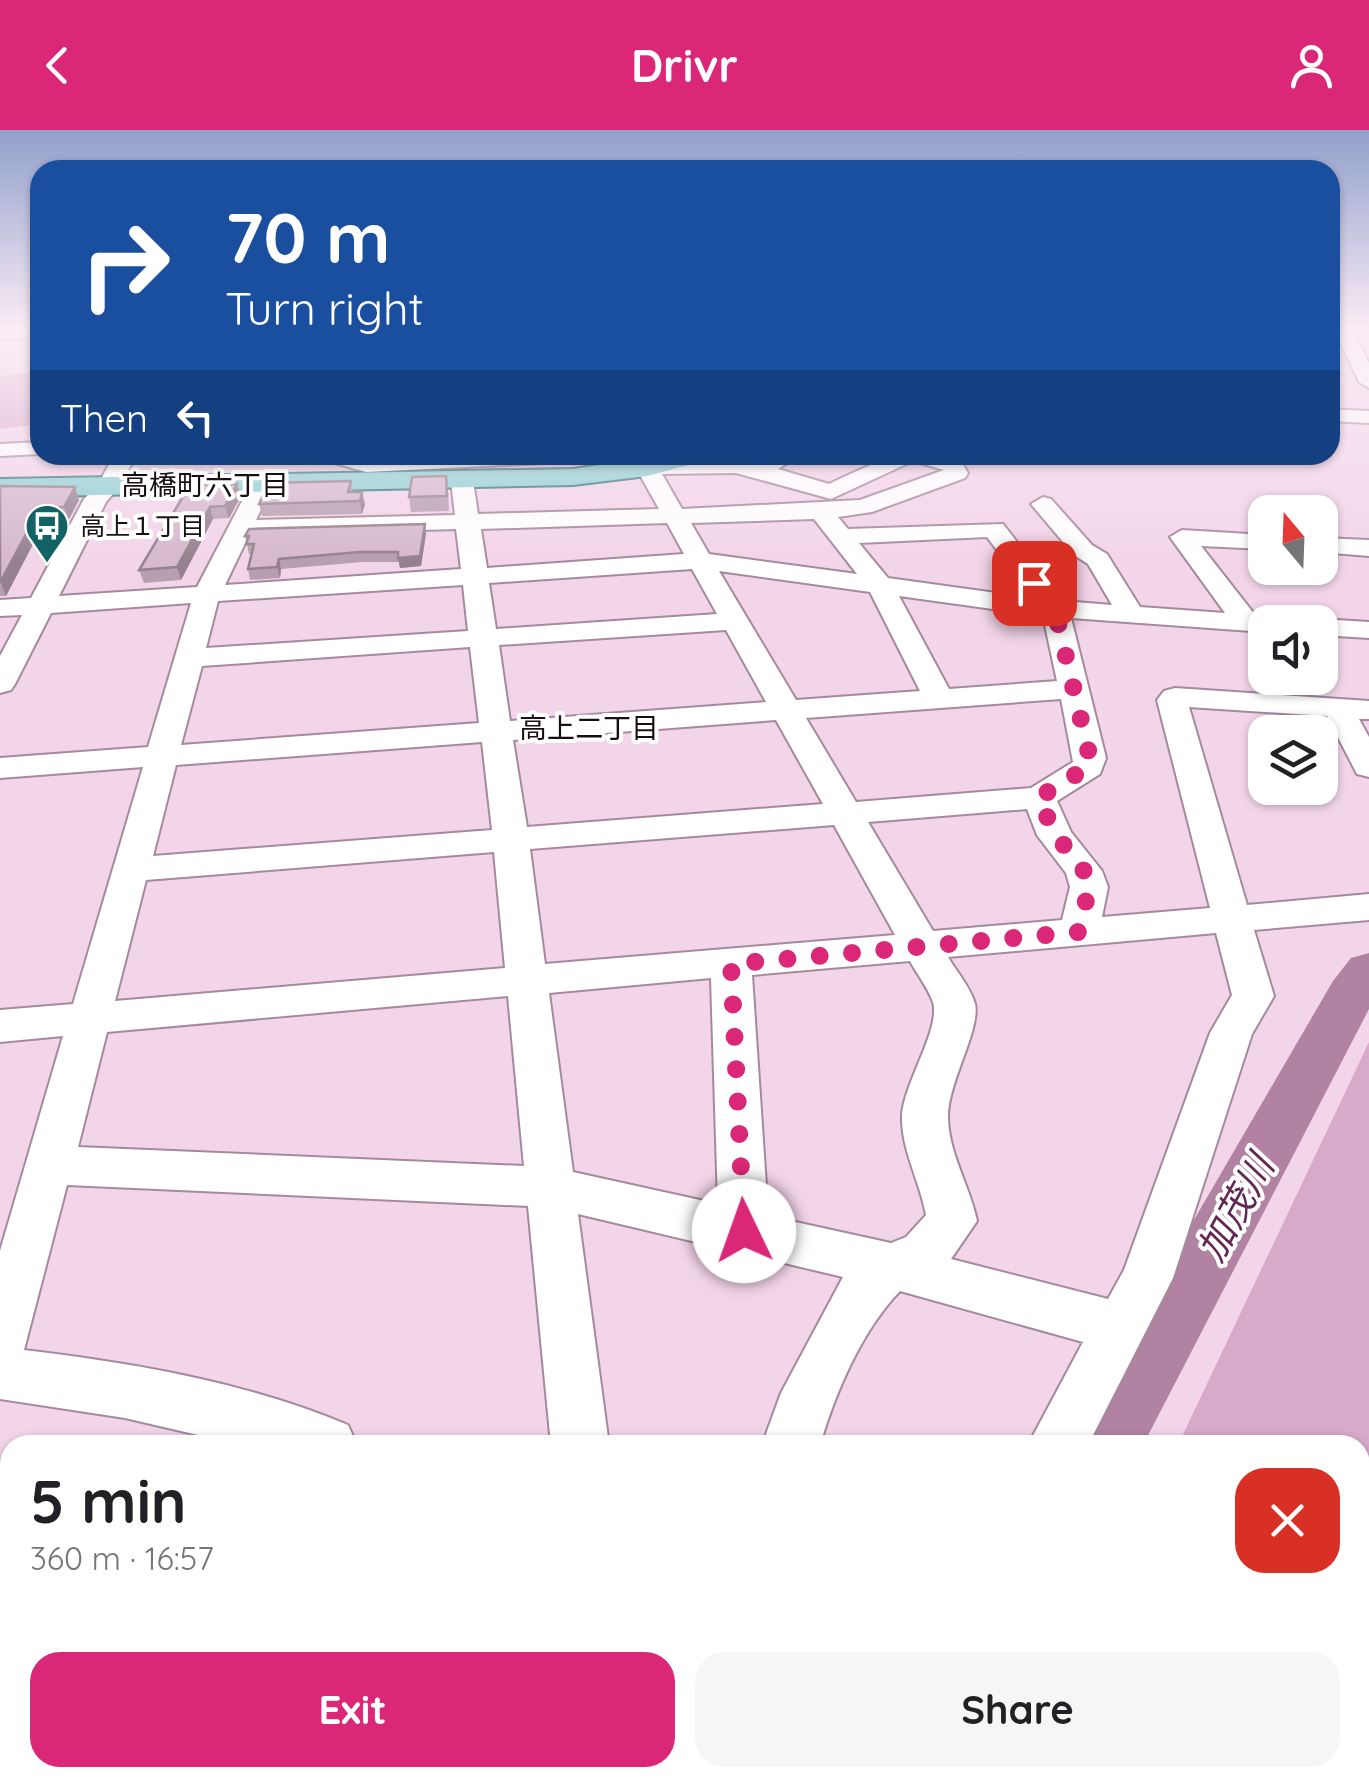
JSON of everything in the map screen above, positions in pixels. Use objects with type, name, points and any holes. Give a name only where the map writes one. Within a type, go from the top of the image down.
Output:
[{"type":"main road","points":[[0,488],[98,490],[462,481],[573,477],[658,465]]},
{"type":"street","points":[[1340,415],[1369,416]]},
{"type":"street","points":[[0,450],[30,448]]},
{"type":"street","points":[[98,490],[103,465]]},
{"type":"street","points":[[0,684],[98,490],[117,465]]},
{"type":"street","points":[[758,470],[768,465]]},
{"type":"street","points":[[793,1435],[860,1296],[891,1266],[924,1253],[952,1220],[949,1194],[933,1157],[924,1115],[955,1018],[954,1003],[647,468],[736,466],[831,492],[890,465]]},
{"type":"street","points":[[240,528],[821,512],[864,507],[957,472],[948,465]]},
{"type":"street","points":[[462,481],[511,840],[579,1435]]},
{"type":"street","points":[[0,1342],[207,594],[262,484]]},
{"type":"street","points":[[129,870],[1038,798],[1088,767],[1090,758],[1055,610],[976,502]]},
{"type":"street","points":[[1044,504],[1082,550],[1098,559],[1132,616]]},
{"type":"street","points":[[821,512],[881,587],[938,697]]},
{"type":"street","points":[[842,537],[994,529]]},
{"type":"street","points":[[1248,541],[1182,538],[1248,614]]},
{"type":"street","points":[[1338,547],[1369,548]]},
{"type":"street","points":[[0,608],[700,561],[1055,610],[1248,623]]},
{"type":"street","points":[[191,658],[733,621]]},
{"type":"street","points":[[1338,628],[1369,630]]},
{"type":"street","points":[[0,768],[1072,689]]},
{"type":"street","points":[[1062,1435],[1147,1278],[1231,1033],[1252,996],[1172,700],[1175,696],[1354,709],[1369,767]]},
{"type":"street","points":[[1038,798],[1056,835],[1084,871],[1089,887],[1079,932]]},
{"type":"street","points":[[0,1026],[1369,907]]},
{"type":"street","points":[[731,964],[744,1231]]},
{"type":"street","points":[[49,1165],[550,1187],[891,1266],[1120,1327]]},
{"type":"street","points":[[0,1373],[102,1385],[302,1435]]},
{"type":"shaded area","points":[[0,406],[30,406],[30,425],[0,429]]},
{"type":"shaded area","points":[[1369,1042],[1369,1435],[1183,1435]]},
{"type":"building","points":[[446,476],[447,496],[409,497],[412,477]]},
{"type":"building","points":[[351,481],[348,492],[362,492],[360,501],[259,504],[269,483]]},
{"type":"building","points":[[237,484],[225,506],[210,507],[177,567],[139,570],[190,485]]},
{"type":"building","points":[[0,486],[75,487],[64,507],[40,508],[0,583]]},
{"type":"building","points":[[425,524],[420,556],[398,558],[398,552],[360,552],[279,559],[277,567],[248,569],[254,544],[246,544],[249,529]]},
{"type":"waterway","name":"加茂川","points":[[1109,1435],[1278,1124],[1351,994],[1369,971]]},
{"type":"place","name":"高上１丁目","points":[[47,564]]},
{"type":"district","name":"高橋町六丁目","points":[[205,485]]},
{"type":"district","name":"高上二丁目","points":[[589,728]]},
{"type":"route","points":[[744,1231],[731,964],[1079,932],[1089,887],[1084,871],[1056,835],[1038,798],[1088,767],[1090,758],[1055,610],[1034,583]]}]
